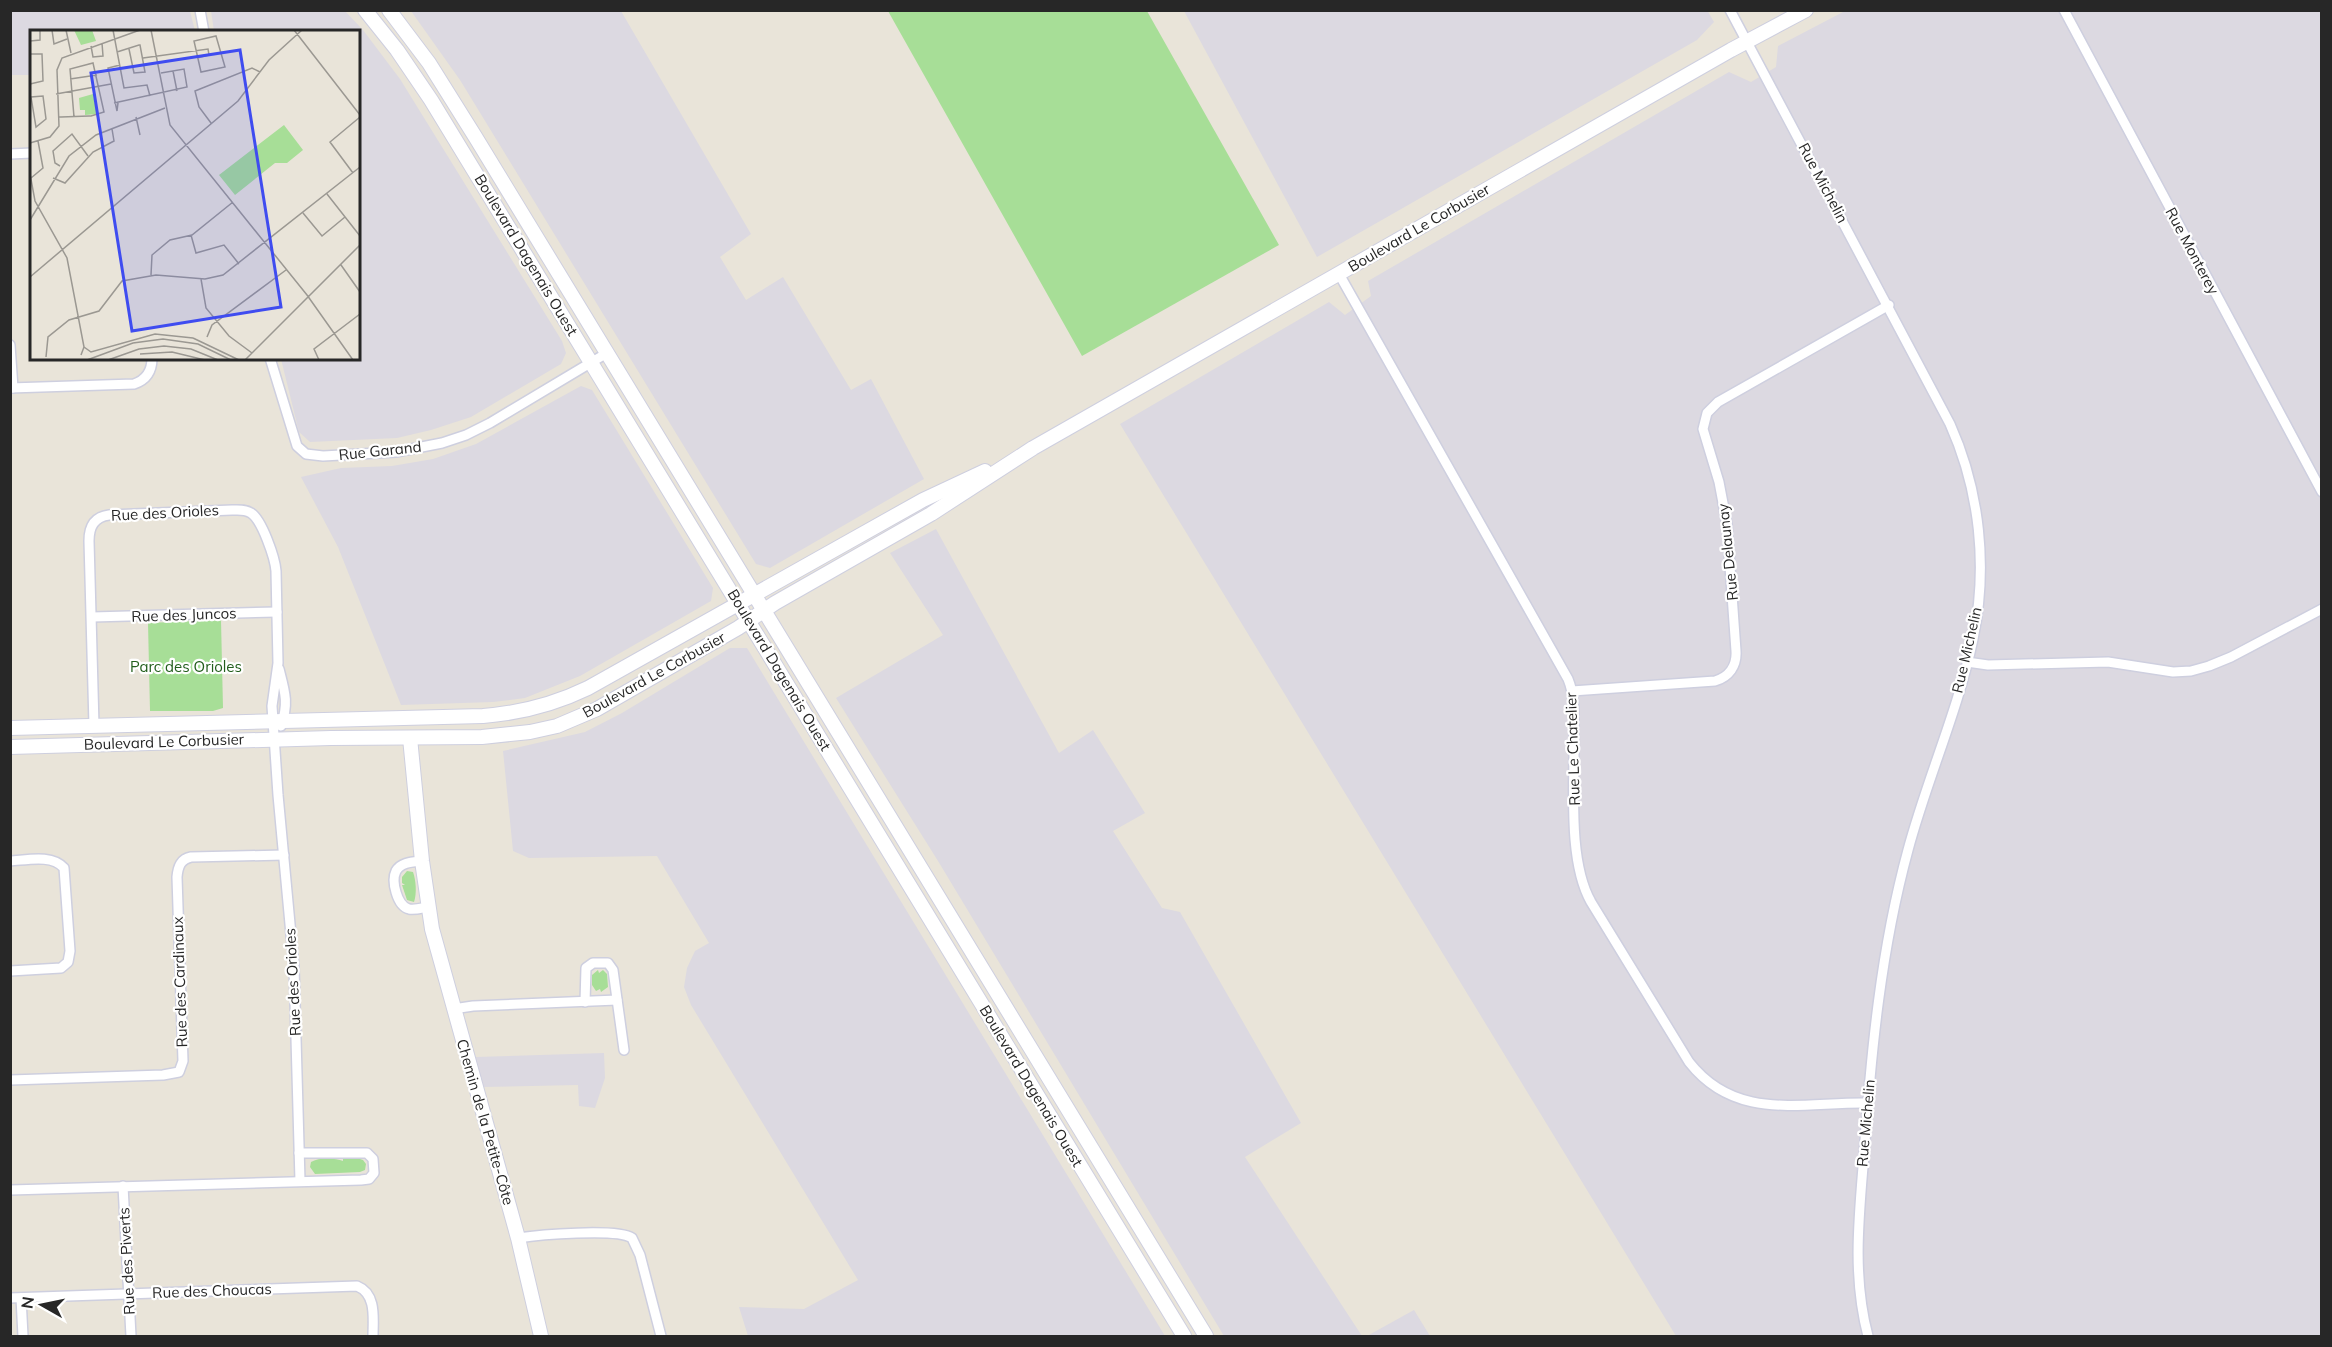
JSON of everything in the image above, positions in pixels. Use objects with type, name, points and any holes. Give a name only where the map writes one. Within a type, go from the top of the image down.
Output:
[{"type":"street","points":[[200,10],[204,30]]},
{"type":"street","name":"Boulevard Dagenais Ouest","points":[[365,10],[397,50],[431,100],[1184,1336]]},
{"type":"street","name":"Boulevard Dagenais Ouest","points":[[389,10],[443,84],[1206,1336]]},
{"type":"street","name":"Rue Michelin","points":[[1730,10],[1889,305],[1950,424],[1963,456],[1973,491],[1979,535],[1978,614],[1967,662],[1912,835],[1896,896],[1880,992],[1867,1103],[1857,1265],[1861,1303],[1868,1336]]},
{"type":"street","name":"Boulevard Le Corbusier","points":[[10,747],[511,734],[540,730],[572,721],[628,692],[764,610],[931,514],[1033,448],[1747,41],[1806,10]]},
{"type":"street","name":"Rue Monterey","points":[[2064,10],[2322,492]]},
{"type":"street","points":[[10,154],[30,153]]},
{"type":"street","name":"Rue Le Chatelier","points":[[1339,274],[1563,668],[1572,691],[1576,851],[1580,878],[1588,897],[1689,1062],[1715,1087],[1749,1102],[1784,1105],[1867,1103]]},
{"type":"street","name":"Rue Delaunay","points":[[1572,691],[1715,681],[1730,672],[1735,664],[1737,651],[1728,535],[1722,494],[1704,433],[1705,417],[1718,402],[1889,305]]},
{"type":"street","points":[[10,345],[12,388],[134,384],[148,374],[152,360]]},
{"type":"street","name":"Rue Garand","points":[[271,360],[297,446],[306,454],[323,456],[396,452],[458,438],[497,419],[607,352]]},
{"type":"street","name":"Boulevard Le Corbusier","points":[[10,728],[483,716],[529,711],[588,688],[923,500],[1033,448]]},
{"type":"street","name":"Rue des Orioles","points":[[94,726],[89,536],[91,528],[98,518],[109,514],[232,510],[248,511],[258,521],[275,563],[278,663],[273,699],[278,721]]},
{"type":"street","points":[[1967,662],[1989,665],[2108,662],[2172,672],[2191,671],[2223,660],[2322,609]]},
{"type":"street","name":"Rue des Juncos","points":[[92,617],[277,612]]},
{"type":"street","name":"Rue des Orioles","points":[[278,663],[286,699],[278,721],[276,739],[278,795],[294,967],[300,1181]]},
{"type":"street","name":"Chemin de la Petite-Côte","points":[[410,738],[422,861],[436,949],[518,1238],[541,1336]]},
{"type":"street","name":"Rue des Cardinaux","points":[[10,1080],[163,1076],[179,1072],[183,1061],[177,876],[179,865],[189,858],[284,855]]},
{"type":"street","points":[[10,861],[50,860],[64,868],[70,951],[68,962],[62,968],[10,971]]},
{"type":"street","points":[[422,861],[409,862],[398,868],[395,873],[396,890],[399,902],[404,907],[412,909],[428,907]]},
{"type":"street","points":[[585,1002],[585,970],[590,964],[608,963],[612,967],[624,1050]]},
{"type":"street","points":[[453,1010],[473,1006],[617,1000]]},
{"type":"street","points":[[10,1190],[366,1179],[373,1176],[375,1170],[371,1156],[367,1153],[299,1153]]},
{"type":"street","name":"Rue des Piverts","points":[[123,1186],[131,1336]]},
{"type":"street","points":[[518,1238],[540,1235],[617,1233],[632,1238],[640,1255],[661,1336]]},
{"type":"street","name":"Rue des Choucas","points":[[10,1298],[357,1286],[366,1292],[371,1301],[373,1336]]},
{"type":"street","points":[[21,1298],[23,1336]]},
{"type":"shaded area","points":[[1707,10],[1714,22],[1697,40],[1317,257],[1184,11]]},
{"type":"shaded area","points":[[10,11],[190,11],[195,30],[30,30],[30,75],[11,75]]},
{"type":"shaded area","points":[[211,11],[345,11],[363,30],[400,79],[562,341],[566,353],[561,364],[471,417],[431,430],[397,438],[310,442],[299,432],[281,360],[360,360],[360,30],[214,30]]},
{"type":"shaded area","points":[[411,11],[621,11],[751,234],[720,257],[746,300],[783,277],[851,390],[871,379],[924,479],[770,568],[756,564],[460,80]]},
{"type":"shaded area","points":[[1845,11],[2321,11],[2321,1336],[1676,1336],[1120,424],[1329,302],[1345,315],[1371,296],[1368,281],[1729,72],[1751,82],[1776,67],[1778,46]]},
{"type":"shaded area","points":[[581,386],[592,390],[713,588],[711,601],[580,676],[525,698],[493,702],[401,705],[338,547],[301,477],[341,468],[392,466],[433,459],[476,444]]},
{"type":"shaded area","points":[[936,529],[1059,753],[1093,730],[1145,813],[1113,831],[1162,908],[1180,912],[1301,1123],[1245,1157],[1362,1336],[1224,1336],[938,861],[836,698],[943,635],[890,553]]},
{"type":"shaded area","points":[[730,648],[747,648],[1165,1336],[748,1336],[739,1307],[804,1309],[858,1280],[691,1005],[684,987],[687,968],[695,951],[709,943],[657,856],[529,858],[513,851],[503,751],[585,732],[622,713]]},
{"type":"shaded area","points":[[604,1053],[605,1078],[595,1108],[579,1106],[578,1085],[483,1087],[475,1057]]},
{"type":"shaded area","points":[[1414,1310],[1430,1336],[1367,1336]]},
{"type":"green space","points":[[888,11],[1147,11],[1279,245],[1082,356]]},
{"type":"green space","name":"Parc des Orioles","points":[[221,620],[223,708],[213,711],[150,711],[148,623]]},
{"type":"green space","points":[[407,871],[413,872],[414,875],[416,891],[414,902],[407,900],[402,885],[405,885],[402,883],[402,877]]},
{"type":"green space","points":[[598,970],[599,973],[603,970],[607,974],[608,987],[601,992],[600,989],[596,991],[592,985],[592,975]]},
{"type":"green space","points":[[357,1158],[366,1164],[365,1170],[315,1174],[310,1167],[311,1162],[318,1159],[343,1161],[343,1159]]}]
